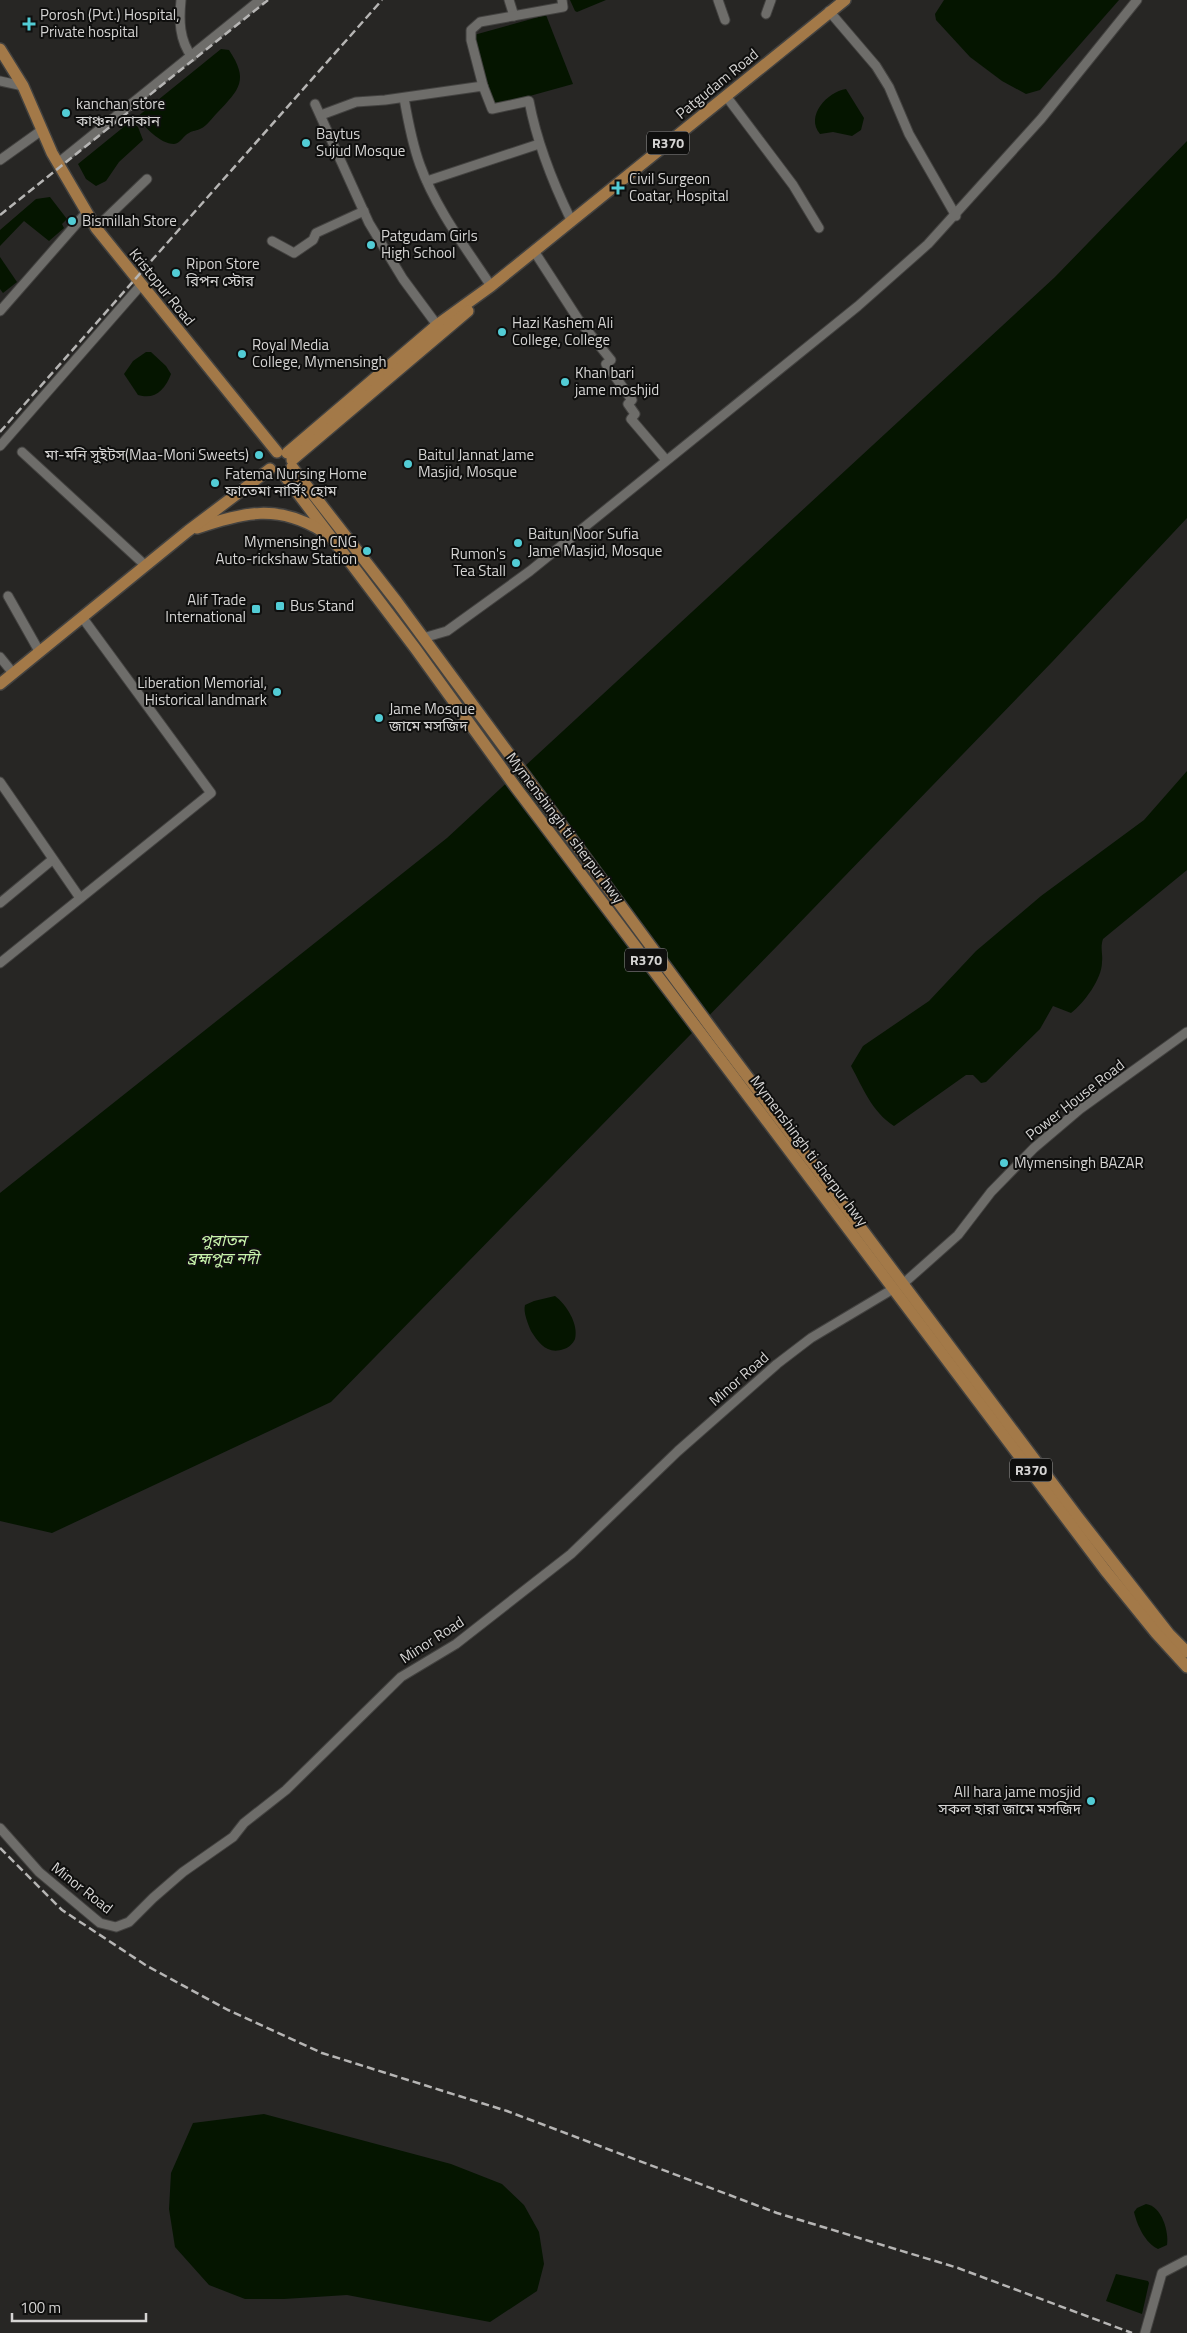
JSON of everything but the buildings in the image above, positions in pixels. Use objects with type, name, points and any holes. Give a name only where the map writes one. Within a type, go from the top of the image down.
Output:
[{"type":"main road","name":"Patgudam Road","points":[[287,458],[437,325],[491,286],[838,4]]},
{"type":"main road","name":"Kristopur Road","points":[[0,49],[23,86],[58,163],[96,228],[287,458],[421,642]]},
{"type":"main road","name":"Patgudam Road","points":[[287,458],[477,302],[491,286]]},
{"type":"main road","points":[[0,684],[188,531],[270,469],[271,457],[287,458],[284,475],[329,536],[421,642]]},
{"type":"main road","points":[[270,469],[276,474],[284,475]]},
{"type":"main road","points":[[188,531],[234,516],[264,512],[299,519],[329,536]]},
{"type":"main road","name":"Mymenshingh ti sherpur hwy","points":[[421,642],[884,1268],[893,1289],[1105,1570],[1156,1633],[1187,1667]]},
{"type":"main road","name":"Mymenshingh ti sherpur hwy","points":[[884,1268],[904,1283],[1077,1516],[1169,1634],[1187,1652]]},
{"type":"street","points":[[181,0],[182,35],[186,48],[192,56]]},
{"type":"street","points":[[58,163],[260,0]]},
{"type":"street","points":[[509,0],[514,16]]},
{"type":"street","points":[[562,0],[563,7],[480,22],[471,30],[471,40],[483,86],[492,110],[529,101],[539,144],[556,189],[572,220]]},
{"type":"street","points":[[718,0],[725,20]]},
{"type":"street","points":[[766,14],[771,0]]},
{"type":"street","points":[[421,642],[447,631],[515,582],[858,306],[928,244],[956,216],[1041,119],[1137,0]]},
{"type":"street","points":[[838,4],[889,87],[909,134],[956,216]]},
{"type":"street","points":[[0,81],[23,86]]},
{"type":"street","points":[[321,115],[356,102],[404,98],[483,86]]},
{"type":"street","points":[[726,96],[793,185],[819,228]]},
{"type":"street","points":[[404,98],[412,141],[427,181],[454,231],[491,286]]},
{"type":"street","points":[[315,104],[364,211],[403,279],[437,325]]},
{"type":"street","points":[[0,160],[42,130]]},
{"type":"street","points":[[427,181],[539,144]]},
{"type":"street","points":[[96,228],[147,179]]},
{"type":"street","points":[[272,241],[294,253],[313,240],[316,233],[364,211]]},
{"type":"street","points":[[0,311],[86,213]]},
{"type":"street","points":[[534,251],[578,319],[610,360],[606,364],[632,400],[628,404],[635,414],[631,419],[666,460]]},
{"type":"street","points":[[0,446],[141,284]]},
{"type":"street","points":[[22,452],[146,566]]},
{"type":"street","points":[[8,596],[39,651]]},
{"type":"street","points":[[0,963],[211,794],[82,617]]},
{"type":"street","points":[[0,657],[13,673]]},
{"type":"street","points":[[0,782],[46,846],[52,860],[80,898]]},
{"type":"street","points":[[0,903],[52,860]]},
{"type":"street","name":"Power House Road","points":[[904,1283],[958,1235],[990,1192],[1034,1148],[1080,1109],[1187,1032]]},
{"type":"street","name":"Minor Road","points":[[0,1828],[39,1872],[100,1923],[116,1927],[129,1922],[177,1877],[233,1837],[244,1823],[286,1790],[401,1677],[456,1644],[571,1554],[678,1451],[776,1364],[811,1338],[893,1289]]},
{"type":"street","points":[[1145,2333],[1162,2273],[1187,2260]]},
{"type":"water","points":[[570,0],[606,0],[577,12]]},
{"type":"water","points":[[944,0],[1119,0],[1040,90],[1026,94],[1002,81],[970,57],[936,20],[935,14]]},
{"type":"water","points":[[546,15],[573,84],[493,106],[474,35]]},
{"type":"water","points":[[221,49],[229,50],[239,69],[239,84],[236,90],[205,126],[187,134],[178,143],[169,143],[158,138],[137,117]]},
{"type":"water","points":[[846,89],[864,118],[861,130],[852,136],[833,132],[820,134],[815,120],[820,106],[832,95]]},
{"type":"water","points":[[131,121],[138,127],[143,140],[119,162],[106,181],[96,186],[86,179],[78,164]]},
{"type":"water","name":"পুরাতন ব্রহ্মপুত্র নদী","points":[[1187,141],[1187,518],[1053,661],[782,941],[331,1402],[52,1533],[0,1521],[0,1193],[447,838],[1055,277]]},
{"type":"water","points":[[50,197],[67,219],[62,224],[64,228],[49,241],[24,221],[0,246],[0,230],[36,199]]},
{"type":"water","points":[[0,257],[17,282],[3,293],[0,289]]},
{"type":"water","points":[[146,352],[151,352],[166,366],[171,374],[166,385],[159,392],[149,396],[138,395],[124,374],[133,361]]},
{"type":"water","points":[[1187,771],[1187,870],[1103,939],[1099,976],[1081,1003],[1071,1013],[1053,1006],[1040,1029],[986,1082],[981,1083],[973,1075],[966,1075],[894,1126],[886,1120],[874,1107],[851,1066],[863,1046],[929,1001],[976,951],[1041,896],[1144,820]]},
{"type":"water","points":[[555,1296],[571,1315],[576,1333],[575,1339],[569,1347],[553,1351],[544,1347],[531,1331],[526,1318],[525,1305]]},
{"type":"water","points":[[264,2114],[451,2164],[502,2184],[524,2205],[539,2232],[544,2264],[537,2291],[490,2322],[347,2295],[284,2299],[245,2299],[209,2285],[175,2247],[169,2209],[171,2173],[193,2123]]},
{"type":"water","points":[[1146,2204],[1152,2206],[1160,2214],[1167,2233],[1167,2245],[1158,2249],[1149,2243],[1142,2233],[1134,2212],[1137,2208]]},
{"type":"water","points":[[1116,2274],[1148,2281],[1142,2314],[1106,2301]]},
{"type":"railway","points":[[0,215],[268,0]]},
{"type":"railway","points":[[0,432],[382,0]]},
{"type":"railway","points":[[0,1848],[62,1910],[147,1966],[228,2010],[322,2053],[507,2111],[777,2213],[958,2268],[1132,2333]]},
{"type":"place","name":"Porosh (Pvt.) Hospital, Private hospital","points":[[29,24]]},
{"type":"place","name":"kanchan store কাঞ্চন দোকান","points":[[66,113]]},
{"type":"place","name":"Baytus Sujud Mosque","points":[[306,143]]},
{"type":"place","name":"Civil Surgeon Coatar, Hospital","points":[[618,188]]},
{"type":"place","name":"Bismillah Store","points":[[72,221]]},
{"type":"place","name":"Patgudam Girls High School","points":[[371,245]]},
{"type":"place","name":"Ripon Store রিপন স্টোর","points":[[176,273]]},
{"type":"place","name":"Hazi Kashem Ali College, College","points":[[502,332]]},
{"type":"place","name":"Royal Media College, Mymensingh","points":[[242,354]]},
{"type":"place","name":"Khan bari jame moshjid","points":[[565,382]]},
{"type":"place","name":"মা-মনি সুইটস(Maa-Moni Sweets)","points":[[259,455]]},
{"type":"place","name":"Baitul Jannat Jame Masjid, Mosque","points":[[408,464]]},
{"type":"place","name":"Fatema Nursing Home ফাতেমা নার্সিং হোম","points":[[215,483]]},
{"type":"place","name":"Baitun Noor Sufia Jame Masjid, Mosque","points":[[518,543]]},
{"type":"place","name":"Mymensingh CNG Auto-rickshaw Station","points":[[367,551]]},
{"type":"place","name":"Rumon's Tea Stall","points":[[516,563]]},
{"type":"place","name":"Bus Stand","points":[[280,606]]},
{"type":"place","name":"Alif Trade International","points":[[256,609]]},
{"type":"place","name":"Liberation Memorial, Historical landmark","points":[[277,692]]},
{"type":"place","name":"Jame Mosque জামে মসজিদ","points":[[379,718]]},
{"type":"place","name":"Mymensingh BAZAR","points":[[1004,1163]]},
{"type":"place","name":"All hara jame mosjid সকল হারা জামে মসজিদ","points":[[1091,1801]]}]
